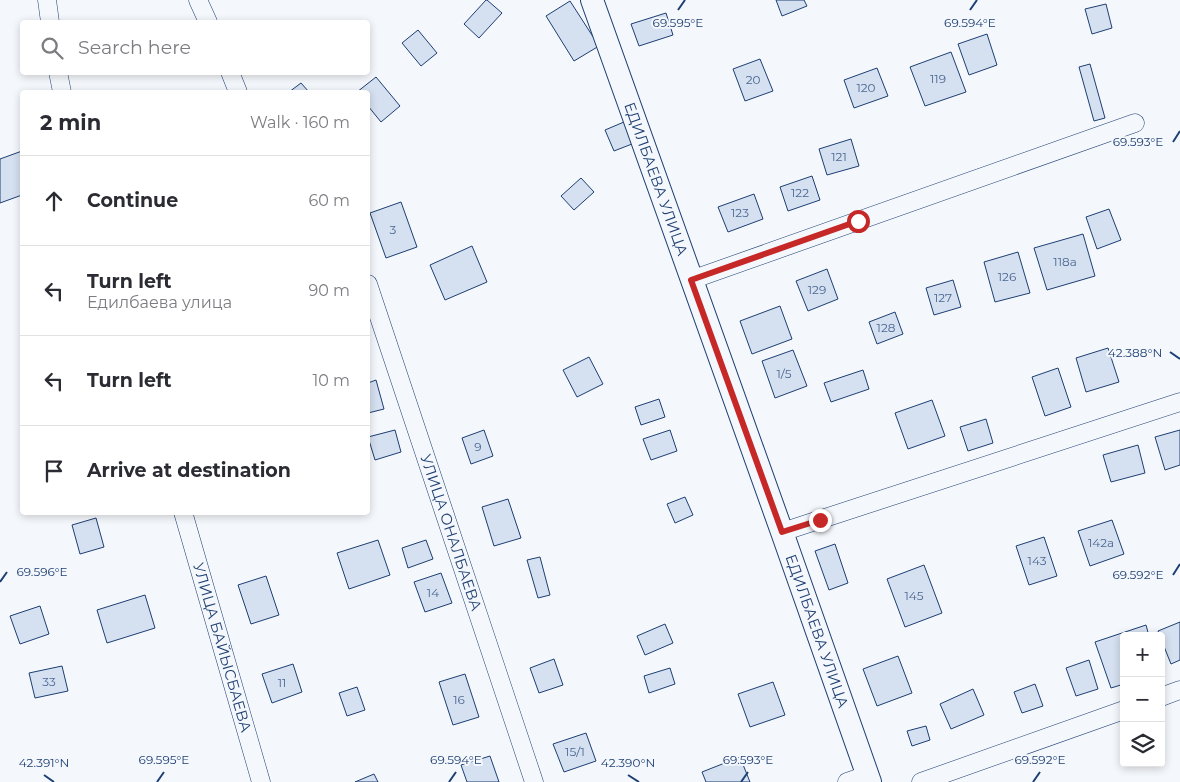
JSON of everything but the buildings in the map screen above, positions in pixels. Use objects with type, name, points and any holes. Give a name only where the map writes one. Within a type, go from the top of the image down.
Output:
[{"type":"street","points":[[47,0],[50,20]]},
{"type":"street","points":[[198,0],[207,20]]},
{"type":"street","name":"ЕДИЛБАЕВА УЛИЦА","points":[[592,0],[782,532],[861,780]]},
{"type":"street","points":[[59,75],[62,90]]},
{"type":"street","points":[[231,75],[237,90]]},
{"type":"street","points":[[691,280],[1135,123]]},
{"type":"street","name":"УЛИЦА ОНАЛБАЕВА","points":[[370,290],[534,782]]},
{"type":"street","points":[[782,532],[1180,402]]},
{"type":"street","name":"УЛИЦА БАЙЫСБАЕВА","points":[[184,515],[261,782]]},
{"type":"street","points":[[1165,696],[1180,690]]},
{"type":"street","points":[[921,782],[1120,711]]},
{"type":"route","points":[[820,520],[782,532],[691,280],[858,221]]}]
